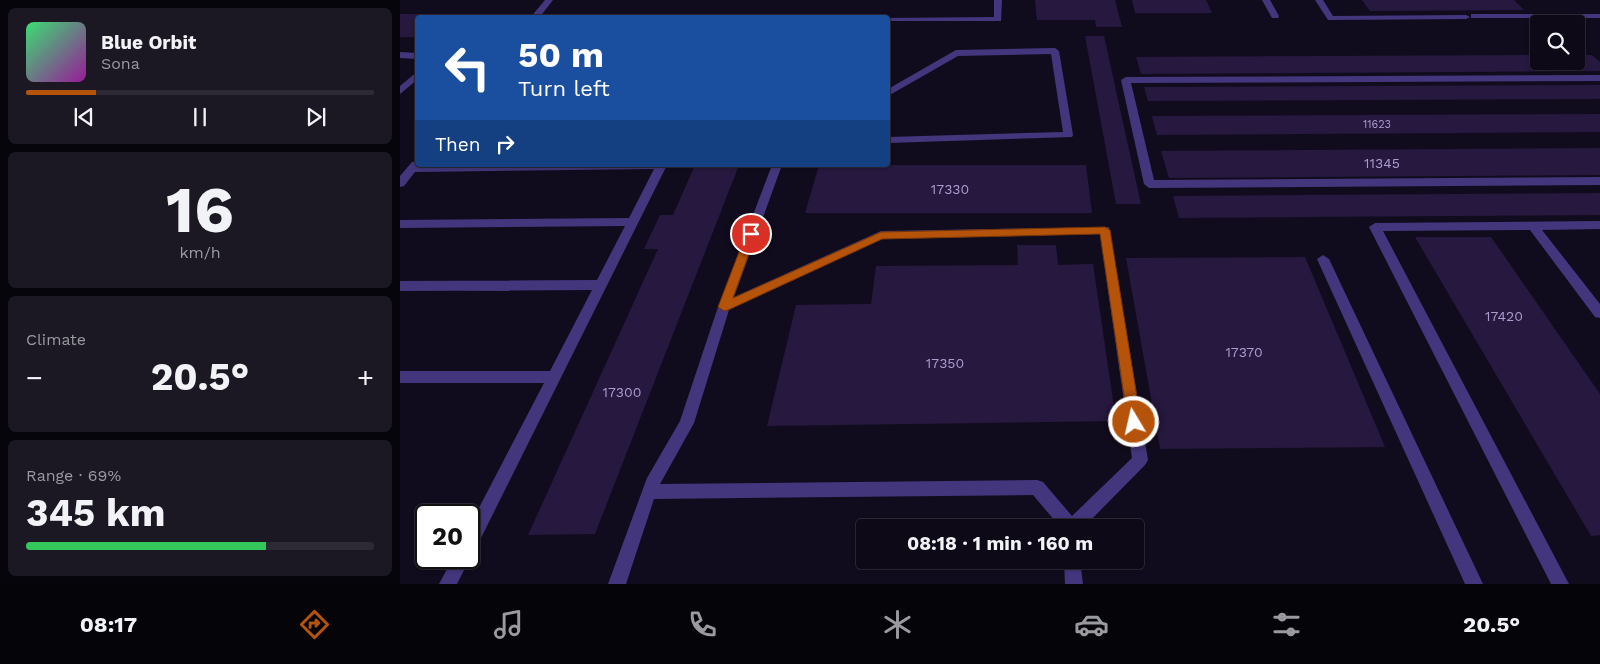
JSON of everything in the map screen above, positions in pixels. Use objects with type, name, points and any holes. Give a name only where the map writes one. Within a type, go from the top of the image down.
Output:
[{"type":"lane","points":[[536,15],[549,0]]},
{"type":"lane","points":[[890,19],[998,19],[998,0]]},
{"type":"lane","points":[[1266,0],[1275,16]]},
{"type":"lane","points":[[1319,0],[1332,18],[1600,16]]},
{"type":"lane","points":[[890,92],[956,53],[1055,51],[1068,135],[890,140]]},
{"type":"lane","points":[[400,55],[415,56]]},
{"type":"lane","points":[[400,91],[415,77]]},
{"type":"lane","points":[[1600,78],[1126,80],[1149,184],[1600,181]]},
{"type":"lane","points":[[400,183],[415,166]]},
{"type":"lane","points":[[480,523],[661,167]]},
{"type":"lane","points":[[617,584],[652,483],[687,423],[724,307],[776,167]]},
{"type":"lane","points":[[400,224],[633,222]]},
{"type":"lane","points":[[1560,584],[1375,227],[1600,225]]},
{"type":"lane","points":[[1533,226],[1600,314]]},
{"type":"lane","points":[[724,307],[881,235],[1105,230],[1140,460],[1078,519]]},
{"type":"lane","points":[[1323,259],[1474,584]]},
{"type":"lane","points":[[400,286],[601,285]]},
{"type":"lane","points":[[400,378],[554,378]]},
{"type":"lane","points":[[649,492],[1037,487],[1063,519]]},
{"type":"lane","points":[[448,584],[456,569]]},
{"type":"lane","points":[[1073,569],[1074,584]]},
{"type":"building","points":[[1035,0],[1115,0],[1122,27],[1096,27],[1095,20],[1037,20]]},
{"type":"building","points":[[1132,0],[1206,0],[1212,13],[1135,13]]},
{"type":"building","points":[[1362,0],[1514,0],[1524,10],[1370,11]]},
{"type":"building","points":[[400,14],[512,14],[415,15],[415,37],[400,37]]},
{"type":"building","points":[[1085,36],[1104,36],[1141,204],[1116,204]]},
{"type":"building","points":[[1530,55],[1530,70],[1585,70],[1585,55],[1592,55],[1600,62],[1600,71],[1141,74],[1136,57]]},
{"type":"building","points":[[1600,85],[1600,99],[1148,101],[1144,87]]},
{"type":"building","points":[[1600,114],[1600,132],[1157,135],[1152,116]]},
{"type":"building","points":[[1600,148],[1600,175],[1169,178],[1161,151]]},
{"type":"building","points":[[1086,165],[1092,213],[805,213],[818,167]]},
{"type":"building","points":[[694,167],[738,167],[595,534],[528,535],[658,249],[644,249],[660,215],[673,215]]},
{"type":"building","points":[[1600,193],[1600,215],[1179,218],[1173,196]]},
{"type":"building","points":[[1415,237],[1491,237],[1600,394],[1600,535],[1591,536]]},
{"type":"building","points":[[1017,245],[1056,245],[1058,265],[1093,264],[1116,421],[767,426],[796,305],[871,304],[876,266],[1018,265]]},
{"type":"building","points":[[1305,257],[1385,447],[1160,449],[1126,258]]},
{"type":"route","points":[[751,234],[724,307],[881,235],[1105,230],[1134,422]]}]
